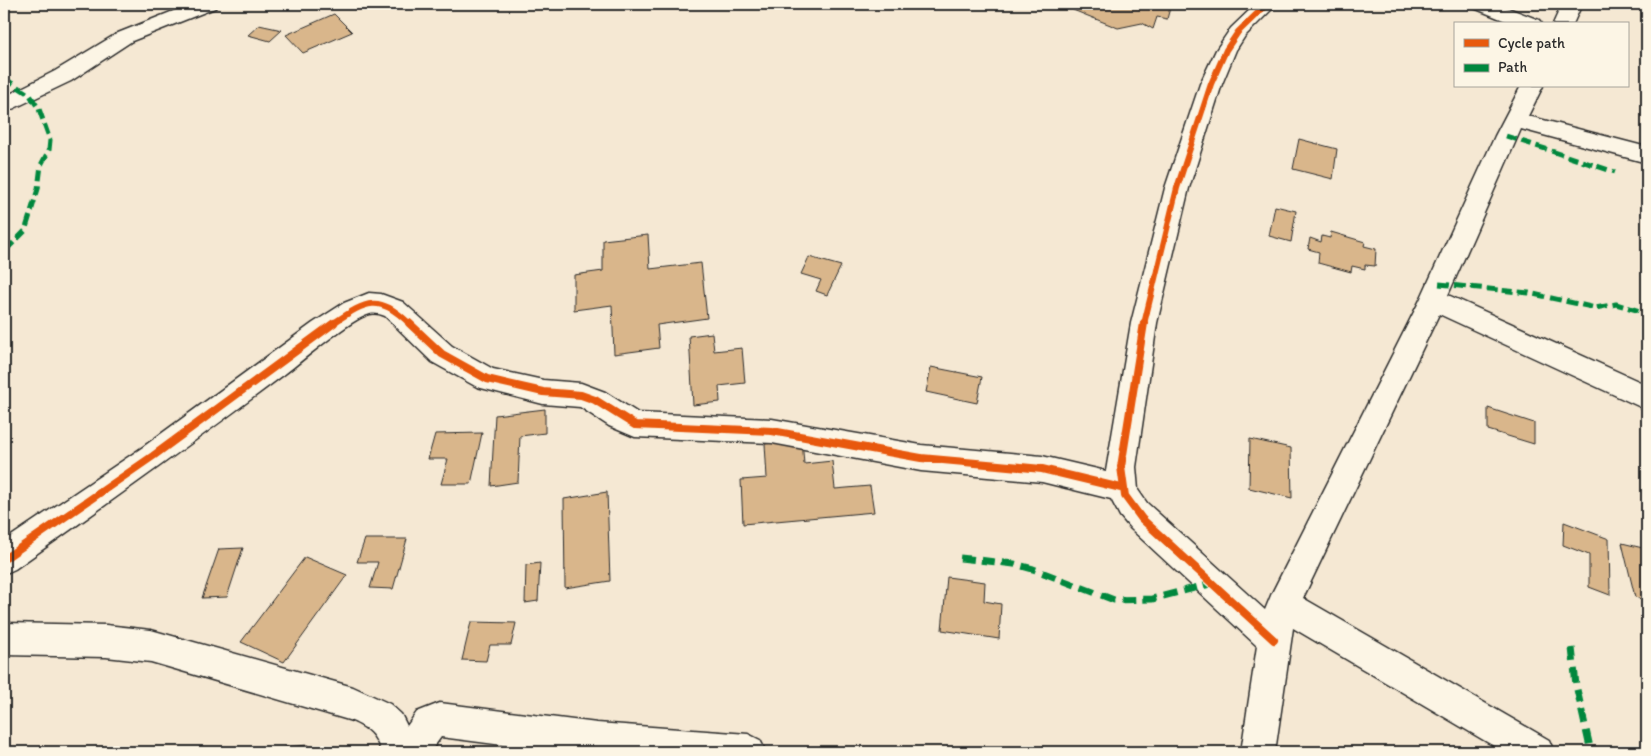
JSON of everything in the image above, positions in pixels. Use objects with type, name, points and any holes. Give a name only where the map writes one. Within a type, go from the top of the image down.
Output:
[{"type":"street","points":[[4,106],[63,76],[125,37],[208,4]]},
{"type":"street","points":[[1267,4],[1238,32],[1226,50],[1211,84],[1177,188],[1144,322],[1121,467],[1121,488],[1127,503],[1142,519],[1274,640]]},
{"type":"street","points":[[1481,4],[1527,22]]},
{"type":"street","points":[[1564,22],[1572,4]]},
{"type":"street","points":[[1258,752],[1274,640],[1283,604],[1432,300],[1531,88]]},
{"type":"street","points":[[1515,120],[1647,155]]},
{"type":"street","points":[[1432,300],[1647,398]]},
{"type":"street","points":[[4,559],[153,456],[322,331],[353,310],[369,303],[381,304],[394,309],[442,354],[487,379],[543,392],[581,395],[595,400],[619,417],[635,425],[772,430],[921,458],[1042,468],[1121,488]]},
{"type":"street","points":[[1283,604],[1537,752]]},
{"type":"street","points":[[4,639],[106,641],[151,646],[353,704],[377,713],[388,722],[395,737],[398,752]]},
{"type":"street","points":[[413,752],[423,730],[440,720],[597,740],[748,752]]},
{"type":"building","points":[[1069,4],[1171,4],[1167,19],[1157,17],[1153,29],[1142,23],[1118,28],[1073,10]]},
{"type":"building","points":[[334,14],[352,32],[303,53],[286,35]]},
{"type":"building","points":[[259,25],[282,30],[270,41],[248,35]]},
{"type":"building","points":[[1299,139],[1337,149],[1333,179],[1293,169]]},
{"type":"building","points":[[1275,206],[1296,211],[1291,242],[1269,236]]},
{"type":"building","points":[[1331,232],[1365,242],[1364,246],[1376,249],[1375,266],[1365,265],[1365,269],[1352,266],[1351,272],[1318,263],[1319,252],[1308,249],[1310,238],[1321,242],[1322,236],[1330,238]]},
{"type":"building","points":[[648,235],[650,269],[701,263],[707,318],[657,325],[659,348],[614,354],[612,305],[574,310],[574,275],[603,271],[603,240]]},
{"type":"building","points":[[809,257],[841,266],[827,295],[816,291],[821,280],[801,274]]},
{"type":"building","points":[[712,333],[714,351],[742,348],[745,383],[719,386],[720,402],[693,405],[689,336]]},
{"type":"building","points":[[931,367],[982,377],[977,403],[926,392]]},
{"type":"building","points":[[1488,408],[1534,423],[1534,444],[1488,430]]},
{"type":"building","points":[[545,409],[545,433],[520,436],[518,482],[491,486],[495,415]]},
{"type":"building","points":[[482,433],[471,484],[441,484],[448,459],[428,459],[435,434]]},
{"type":"building","points":[[1250,439],[1291,448],[1292,498],[1249,488]]},
{"type":"building","points":[[802,440],[804,464],[832,461],[835,489],[870,486],[874,512],[743,524],[741,480],[767,478],[765,444]]},
{"type":"building","points":[[607,492],[610,581],[565,588],[564,499]]},
{"type":"building","points":[[1564,522],[1609,539],[1610,595],[1589,587],[1589,555],[1563,545]]},
{"type":"building","points":[[365,539],[407,539],[393,589],[370,588],[378,562],[357,562]]},
{"type":"building","points":[[1622,543],[1647,549],[1647,601],[1635,597]]},
{"type":"building","points":[[243,548],[227,597],[202,598],[219,549]]},
{"type":"building","points":[[305,557],[347,575],[284,662],[241,642]]},
{"type":"building","points":[[540,563],[538,601],[525,603],[526,565]]},
{"type":"building","points":[[947,577],[985,582],[984,601],[1001,604],[999,639],[942,630]]},
{"type":"building","points":[[471,622],[516,623],[511,645],[490,645],[486,661],[462,660]]},
{"type":"building","points":[[308,745],[307,752],[284,752],[285,747]]},
{"type":"marked path","points":[[4,78],[30,95],[39,109],[50,140],[49,150],[41,165],[38,189],[25,231],[4,252]]},
{"type":"marked path","points":[[1506,136],[1615,172]]},
{"type":"marked path","points":[[1439,284],[1529,293],[1596,308],[1616,304],[1647,313]]},
{"type":"marked path","points":[[960,558],[1014,564],[1033,569],[1114,600],[1139,601],[1152,599],[1214,583]]},
{"type":"marked path","points":[[1572,648],[1576,685],[1591,752]]},
{"type":"cycle path","points":[[1267,4],[1238,32],[1226,50],[1211,84],[1177,188],[1144,323],[1121,467],[1123,490],[1127,501],[1142,519],[1274,640]]},
{"type":"cycle path","points":[[4,559],[153,456],[322,331],[353,310],[369,303],[381,304],[394,309],[442,354],[487,379],[543,392],[581,395],[595,400],[619,417],[635,425],[772,431],[921,458],[1042,469],[1121,488]]}]
